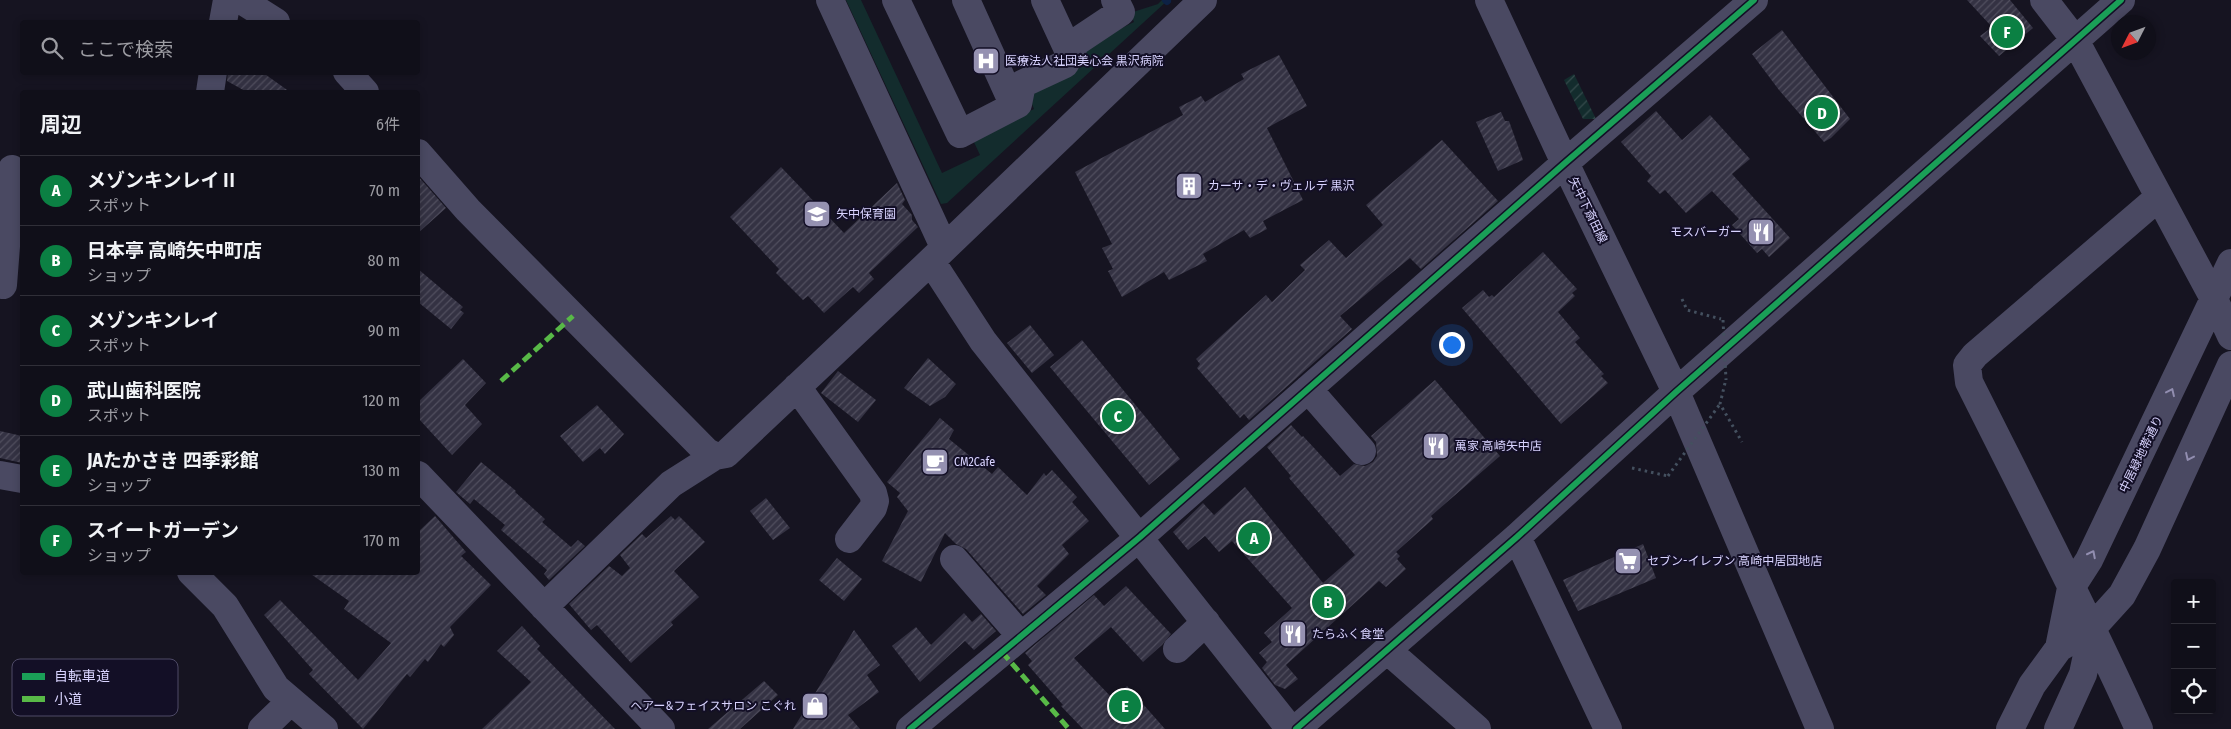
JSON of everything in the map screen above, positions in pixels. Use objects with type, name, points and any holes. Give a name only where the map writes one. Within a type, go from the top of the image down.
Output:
[{"type":"street","points":[[223,20],[227,0]]},
{"type":"street","points":[[240,0],[273,20]]},
{"type":"street","points":[[830,0],[938,254],[983,341],[1290,729]]},
{"type":"street","points":[[896,0],[960,134],[1018,104],[1022,84],[1065,64],[1076,42],[1121,12],[1116,0]]},
{"type":"street","points":[[966,0],[1014,106]]},
{"type":"street","points":[[1045,0],[1070,54]]},
{"type":"street","points":[[544,607],[671,484],[715,456],[726,454],[1203,0]]},
{"type":"street","name":"矢中下斎田線","points":[[1489,0],[1565,163],[1676,392],[1820,729]]},
{"type":"street","points":[[910,729],[1140,538],[1565,163],[1754,0]]},
{"type":"street","points":[[2044,0],[2075,40],[2214,299],[2231,336]]},
{"type":"street","points":[[1296,729],[1516,537],[1676,392],[1724,357],[2121,0]]},
{"type":"street","points":[[210,90],[213,75]]},
{"type":"street","points":[[350,75],[363,90]]},
{"type":"street","points":[[420,154],[468,210],[707,452],[715,456]]},
{"type":"street","points":[[9,285],[12,169]]},
{"type":"street","points":[[2139,729],[2093,627],[2071,588],[1969,382],[1967,365],[1975,355],[2159,197]]},
{"type":"street","name":"中居緑地帯通り","points":[[2059,648],[2071,588],[2093,552],[2231,263]]},
{"type":"street","name":"中居緑地帯通り","points":[[2010,729],[2032,685],[2059,648],[2093,627],[2122,595],[2147,549],[2231,366]]},
{"type":"street","points":[[797,387],[873,493],[876,502],[873,508],[849,539]]},
{"type":"street","points":[[1308,389],[1362,451]]},
{"type":"street","points":[[0,475],[20,479]]},
{"type":"street","points":[[420,477],[661,729]]},
{"type":"street","points":[[1516,537],[1608,729]]},
{"type":"street","points":[[954,559],[1021,636]]},
{"type":"street","points":[[194,575],[225,606],[276,688],[290,702],[324,729]]},
{"type":"street","points":[[1177,649],[1206,622]]},
{"type":"street","points":[[2058,729],[2083,674],[2093,627]]},
{"type":"street","points":[[1387,650],[1477,729]]},
{"type":"street","points":[[262,729],[290,702]]},
{"type":"path","points":[[1633,468],[1668,476],[1720,404],[1726,380],[1723,320],[1687,310],[1682,299]]},
{"type":"path","points":[[1720,404],[1742,442]]},
{"type":"green space","points":[[846,0],[861,0],[942,173],[980,155],[972,138],[1034,109],[1027,92],[1084,66],[1077,50],[1134,22],[1130,13],[1158,4],[1162,0],[1168,0],[947,203],[941,204]]},
{"type":"green space","points":[[1574,74],[1596,119],[1583,119],[1564,80]]},
{"type":"building","points":[[1967,0],[2010,0],[2033,28],[1999,56],[1980,36],[1992,27]]},
{"type":"building","points":[[1782,30],[1850,119],[1831,138],[1824,142],[1779,90],[1752,54]]},
{"type":"building","name":"カーサ・デ・ヴェルデ 黒沢","points":[[1279,55],[1307,106],[1267,128],[1303,200],[1263,221],[1267,229],[1250,238],[1244,230],[1203,254],[1207,261],[1169,280],[1164,272],[1122,297],[1108,271],[1113,269],[1102,248],[1112,244],[1075,172],[1183,115],[1179,107],[1201,96],[1205,102],[1244,79],[1241,74]]},
{"type":"building","points":[[228,75],[266,75],[287,90],[243,90],[227,81]]},
{"type":"building","points":[[1656,111],[1682,140],[1710,115],[1750,159],[1732,174],[1790,238],[1769,257],[1762,249],[1757,253],[1732,225],[1739,219],[1712,191],[1686,213],[1665,190],[1660,194],[1647,181],[1651,176],[1621,142]]},
{"type":"building","points":[[1501,112],[1505,121],[1509,121],[1523,160],[1498,171],[1476,122]]},
{"type":"building","points":[[1442,140],[1498,201],[1421,269],[1410,258],[1340,316],[1352,329],[1249,420],[1244,414],[1240,418],[1197,368],[1200,364],[1196,359],[1266,295],[1272,302],[1305,270],[1300,265],[1329,240],[1346,258],[1383,225],[1366,205]]},
{"type":"building","name":"矢中保育園","points":[[781,167],[844,233],[897,183],[905,200],[902,204],[912,215],[912,220],[918,227],[869,273],[874,279],[859,293],[853,287],[824,313],[808,296],[803,300],[776,273],[779,269],[730,217]]},
{"type":"building","points":[[420,178],[446,208],[420,231]]},
{"type":"building","points":[[1543,252],[1577,289],[1572,293],[1575,296],[1558,312],[1580,338],[1575,342],[1604,374],[1601,376],[1608,383],[1561,424],[1462,308],[1483,290],[1489,297],[1492,295],[1494,297]]},
{"type":"building","points":[[420,271],[463,307],[460,310],[464,313],[451,329],[420,304]]},
{"type":"building","points":[[1030,325],[1054,355],[1032,373],[1007,343]]},
{"type":"building","points":[[1082,340],[1180,459],[1149,485],[1050,367]]},
{"type":"building","points":[[928,358],[956,384],[945,397],[930,406],[904,388]]},
{"type":"building","points":[[463,359],[486,383],[465,405],[482,424],[452,455],[420,420],[420,400]]},
{"type":"building","points":[[838,371],[876,400],[858,422],[821,393]]},
{"type":"building","points":[[1435,380],[1500,456],[1431,516],[1433,519],[1396,552],[1400,556],[1397,559],[1406,569],[1386,587],[1379,581],[1286,665],[1298,679],[1285,689],[1275,685],[1262,668],[1267,662],[1259,653],[1272,642],[1264,633],[1292,608],[1232,541],[1219,552],[1205,536],[1188,550],[1173,532],[1203,503],[1214,515],[1245,487],[1323,583],[1355,555],[1289,478],[1291,476],[1267,447],[1291,425],[1340,476],[1354,464],[1365,466],[1373,462],[1377,456],[1376,442],[1371,436]]},
{"type":"building","points":[[597,405],[624,434],[605,454],[600,448],[583,462],[560,436]]},
{"type":"building","points":[[940,418],[954,430],[949,439],[992,474],[998,467],[1027,495],[1044,473],[1046,476],[1052,470],[1077,497],[1072,502],[1089,521],[1062,545],[1069,554],[1037,586],[1046,595],[1023,614],[966,549],[956,544],[945,533],[921,582],[882,561],[908,511],[897,497],[900,493],[887,482]]},
{"type":"building","points":[[0,431],[20,436],[20,463],[0,458]]},
{"type":"building","points":[[481,462],[516,491],[545,519],[542,522],[571,547],[578,540],[585,546],[549,580],[544,574],[547,570],[501,530],[505,525],[474,499],[470,504],[456,492]]},
{"type":"building","points":[[766,498],[790,528],[773,540],[750,511]]},
{"type":"building","points":[[435,516],[466,552],[461,556],[491,585],[450,627],[454,635],[444,647],[441,644],[428,662],[425,659],[410,677],[407,674],[363,729],[309,674],[313,670],[264,615],[280,600],[358,680],[391,643],[344,609],[349,601],[312,575],[420,575],[420,530]]},
{"type":"building","points":[[671,516],[675,520],[679,516],[705,542],[674,571],[699,597],[671,622],[673,625],[631,663],[597,625],[591,630],[569,604],[609,566],[622,576],[630,568],[620,555],[642,534],[646,538]]},
{"type":"building","name":"セブン-イレブン 高崎中居団地店","points":[[1643,544],[1656,578],[1578,611],[1563,580]]},
{"type":"building","points":[[837,558],[862,579],[844,601],[819,580]]},
{"type":"building","points":[[1126,586],[1171,634],[1143,662],[1111,627],[1074,658],[1113,699],[1127,686],[1165,729],[1083,729],[1061,706],[1063,705],[1028,665],[1032,661],[1025,653],[1094,595],[1104,606]]},
{"type":"building","points":[[964,613],[972,622],[981,614],[996,631],[974,650],[965,641],[920,682],[892,646],[916,627],[931,645]]},
{"type":"building","points":[[522,626],[540,646],[537,649],[615,729],[482,729],[531,682],[497,651]]},
{"type":"building","points":[[854,630],[880,665],[867,675],[879,692],[848,715],[860,729],[793,729]]},
{"type":"building","points":[[764,681],[778,695],[740,729],[708,729]]},
{"type":"marked path","points":[[501,381],[573,316]]},
{"type":"marked path","points":[[1002,652],[1068,728]]},
{"type":"cycle path","points":[[910,729],[1140,537],[1565,163],[1754,0]]},
{"type":"cycle path","points":[[1296,729],[1517,537],[1676,392],[2121,0]]},
{"type":"place","name":"スイートガーデン","points":[[2007,32]]},
{"type":"place","name":"医療法人社団美心会 黒沢病院","points":[[986,61]]},
{"type":"place","name":"武山歯科医院","points":[[1822,113]]},
{"type":"place","name":"カーサ・デ・ヴェルデ 黒沢","points":[[1189,186]]},
{"type":"place","name":"矢中保育園","points":[[817,214]]},
{"type":"place","name":"モスバーガー","points":[[1761,232]]},
{"type":"place","name":"メゾンキンレイ","points":[[1118,416]]},
{"type":"place","name":"萬家 高崎矢中店","points":[[1436,446]]},
{"type":"place","name":"CM2Cafe","points":[[935,462]]},
{"type":"place","name":"メゾンキンレイⅡ","points":[[1254,538]]},
{"type":"place","name":"セブン-イレブン 高崎中居団地店","points":[[1628,561]]},
{"type":"place","name":"日本亭 高崎矢中町店","points":[[1328,602]]},
{"type":"place","name":"たらふく食堂","points":[[1293,634]]},
{"type":"place","name":"ヘアー&フェイスサロン こぐれ","points":[[815,706]]},
{"type":"place","name":"JAたかさき 四季彩館","points":[[1125,706]]}]
